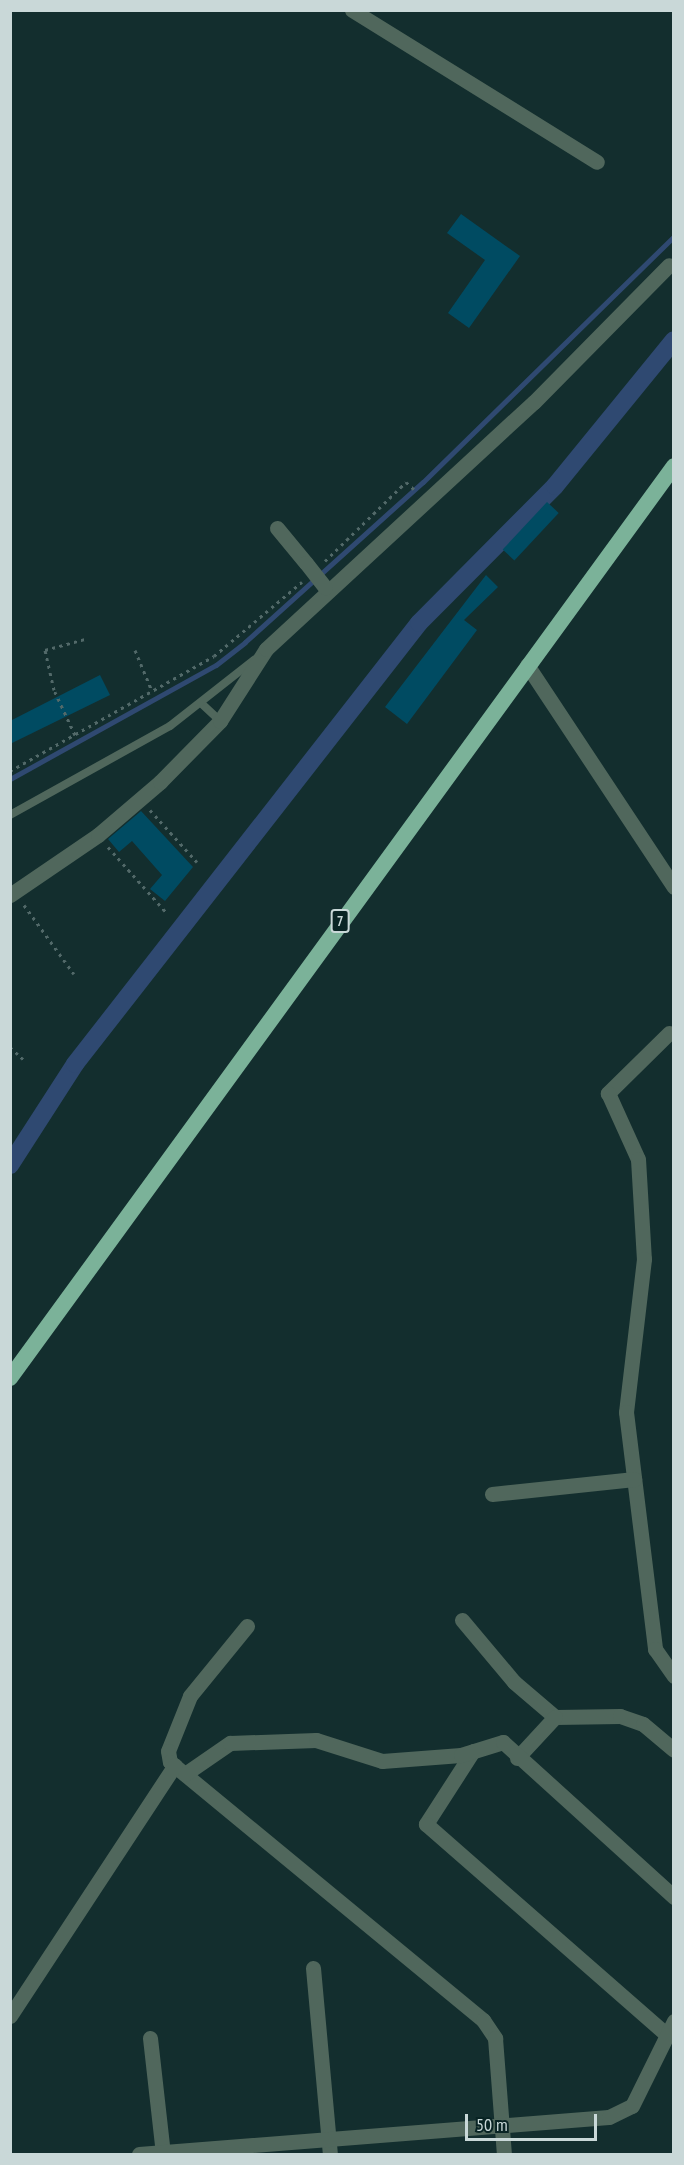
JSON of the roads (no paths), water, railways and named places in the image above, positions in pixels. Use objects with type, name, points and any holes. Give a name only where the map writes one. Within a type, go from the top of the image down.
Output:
[{"type":"highway","name":"7","points":[[10,1378],[674,466]]},
{"type":"street","points":[[352,10],[597,162]]},
{"type":"street","points":[[13,893],[98,835],[140,800],[220,721],[266,649],[327,590],[534,402],[669,265]]},
{"type":"street","points":[[277,528],[306,571],[327,590]]},
{"type":"street","points":[[527,665],[674,887]]},
{"type":"street","points":[[669,1034],[609,1093],[638,1159],[644,1259],[626,1412],[655,1649],[674,1676]]},
{"type":"street","points":[[492,1494],[634,1479]]},
{"type":"street","points":[[462,1620],[514,1682],[555,1717],[620,1716],[643,1724],[674,1750]]},
{"type":"street","points":[[247,1626],[190,1696],[168,1751],[180,1770],[483,2020],[495,2038],[504,2154]]},
{"type":"street","points":[[517,1758],[555,1717]]},
{"type":"street","points":[[10,2016],[180,1770],[230,1743],[316,1740],[382,1761],[473,1752],[503,1742],[517,1758],[674,1897]]},
{"type":"street","points":[[473,1752],[426,1824],[666,2034]]},
{"type":"street","points":[[313,1968],[330,2154]]},
{"type":"street","points":[[139,2154],[163,2154],[502,2124],[609,2117],[632,2106],[674,2021]]},
{"type":"street","points":[[150,2038],[163,2154]]},
{"type":"lane","points":[[10,815],[202,704],[266,649]]},
{"type":"lane","points":[[202,704],[220,721]]},
{"type":"waterway","points":[[10,779],[216,665],[245,642],[423,482],[674,236]]},
{"type":"waterway","points":[[10,1165],[75,1064],[419,623],[555,486],[674,340]]}]
